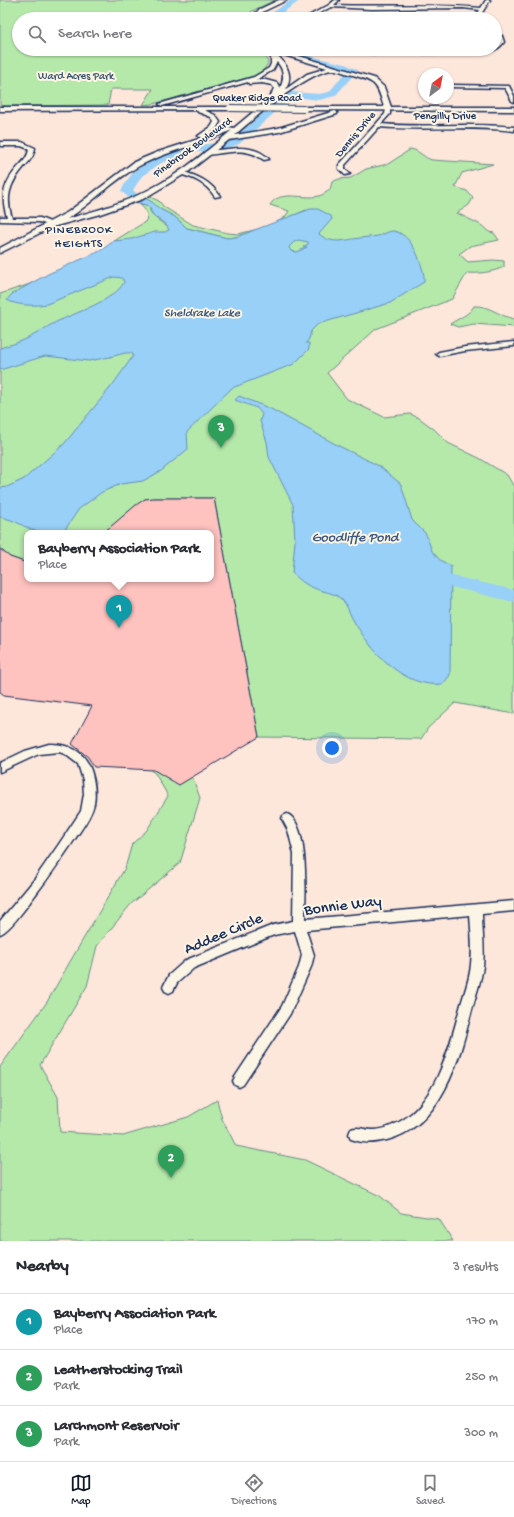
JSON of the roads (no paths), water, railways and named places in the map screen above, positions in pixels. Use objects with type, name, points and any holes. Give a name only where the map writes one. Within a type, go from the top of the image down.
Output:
[{"type":"street","points":[[260,12],[284,0]]},
{"type":"street","points":[[318,12],[330,6],[337,0]]},
{"type":"street","points":[[330,6],[371,8],[463,7],[482,10],[488,0]]},
{"type":"street","points":[[137,109],[261,76],[273,67],[274,56]]},
{"type":"street","name":"Pinebrook Boulevard","points":[[53,225],[120,204],[146,193],[181,172],[216,146],[242,126],[273,99],[283,88],[287,78],[284,69],[274,56]]},
{"type":"street","points":[[292,56],[344,71]]},
{"type":"street","points":[[273,99],[291,89],[315,72],[327,69],[354,73],[378,83],[388,109]]},
{"type":"street","points":[[230,108],[212,104],[208,100],[215,93],[262,81],[272,82],[276,85],[273,99]]},
{"type":"street","points":[[454,87],[514,87]]},
{"type":"street","points":[[507,87],[514,101]]},
{"type":"street","points":[[216,146],[236,136],[257,134],[291,127],[329,114],[363,109],[379,103],[383,98]]},
{"type":"street","points":[[177,108],[176,104],[179,99]]},
{"type":"street","points":[[167,152],[201,136],[216,125],[217,120],[213,116],[189,108]]},
{"type":"street","name":"Quaker Ridge Road","points":[[0,109],[514,109]]},
{"type":"street","name":"Dennis Drive","points":[[346,174],[342,169],[342,165],[387,114],[388,109]]},
{"type":"street","name":"Pinebrook Boulevard","points":[[0,251],[53,225],[86,203],[126,171],[143,161],[207,139],[226,131],[253,115]]},
{"type":"street","name":"Pengilly Drive","points":[[377,125],[397,127],[474,127],[514,129]]},
{"type":"street","points":[[207,139],[216,141],[216,146]]},
{"type":"street","points":[[0,144],[22,144],[32,148],[30,158],[9,180],[4,198],[5,206],[10,219]]},
{"type":"street","points":[[216,146],[244,149],[259,153],[266,159]]},
{"type":"street","points":[[181,172],[207,183],[214,190],[217,196]]},
{"type":"street","points":[[0,219],[40,220],[53,225]]},
{"type":"street","points":[[439,354],[465,349],[514,344]]},
{"type":"street","points":[[0,768],[40,748],[50,747],[73,753],[83,761],[88,776],[88,805],[82,818],[61,851],[0,929]]},
{"type":"street","points":[[287,819],[295,833],[298,854],[299,925]]},
{"type":"street","name":"Bonnie Way","points":[[238,1081],[286,1010],[305,967],[308,955],[299,925],[514,906]]},
{"type":"street","points":[[356,1134],[374,1136],[398,1130],[415,1119],[426,1108],[446,1072],[456,1048],[476,964],[476,909]]},
{"type":"street","name":"Addee Circle","points":[[169,987],[173,979],[190,964],[255,936],[273,930],[299,925]]},
{"type":"water","name":"Sheldrake Lake","points":[[133,196],[145,198],[160,209],[175,217],[187,228],[227,238],[236,237],[310,209],[318,209],[331,216],[332,219],[319,234],[329,240],[343,241],[376,236],[393,231],[401,234],[408,240],[416,252],[423,272],[424,282],[390,303],[318,324],[311,331],[309,339],[306,343],[309,343],[309,349],[294,364],[232,388],[187,432],[188,449],[161,471],[143,481],[121,484],[102,492],[79,509],[65,530],[33,530],[17,522],[0,517],[0,488],[7,487],[24,479],[64,444],[114,383],[133,356],[132,353],[125,353],[89,361],[45,356],[0,370],[0,348],[34,335],[56,322],[104,300],[120,288],[124,282],[122,278],[114,277],[47,304],[27,305],[7,300],[12,294],[48,274],[100,251],[114,241],[131,239],[155,232],[165,232],[169,230],[165,224],[153,215],[150,208],[146,205],[135,202],[136,201],[132,198]],"holes":[[[299,240],[308,242],[308,244],[303,247],[307,247],[297,252],[291,251],[289,247],[294,242]]]},
{"type":"water","name":"Goodliffe Pond","points":[[239,396],[271,409],[379,466],[401,484],[412,520],[426,534],[432,551],[440,560],[451,566],[450,675],[443,684],[428,684],[401,674],[389,665],[368,643],[352,618],[346,605],[340,598],[334,594],[317,589],[302,582],[292,573],[295,541],[293,505],[269,457],[267,442],[260,421],[262,414],[257,408],[235,400]]},
{"type":"waterway","points":[[278,12],[297,0]]},
{"type":"waterway","points":[[133,196],[127,191],[131,182],[138,174],[157,161],[179,152],[224,146],[235,142],[284,100],[294,94],[319,97],[332,94],[353,70],[298,56]]},
{"type":"waterway","points":[[449,581],[514,596]]},
{"type":"place","name":"Larchmont Reservoir","points":[[221,448]]},
{"type":"place","name":"Bayberry Association Park","points":[[119,628]]},
{"type":"place","name":"Leatherstocking Trail","points":[[171,1178]]},
{"type":"district","name":"PINEBROOK HEIGHTS","points":[[79,238]]},
{"type":"park label","name":"Ward Acres Park","points":[[76,77]]}]
